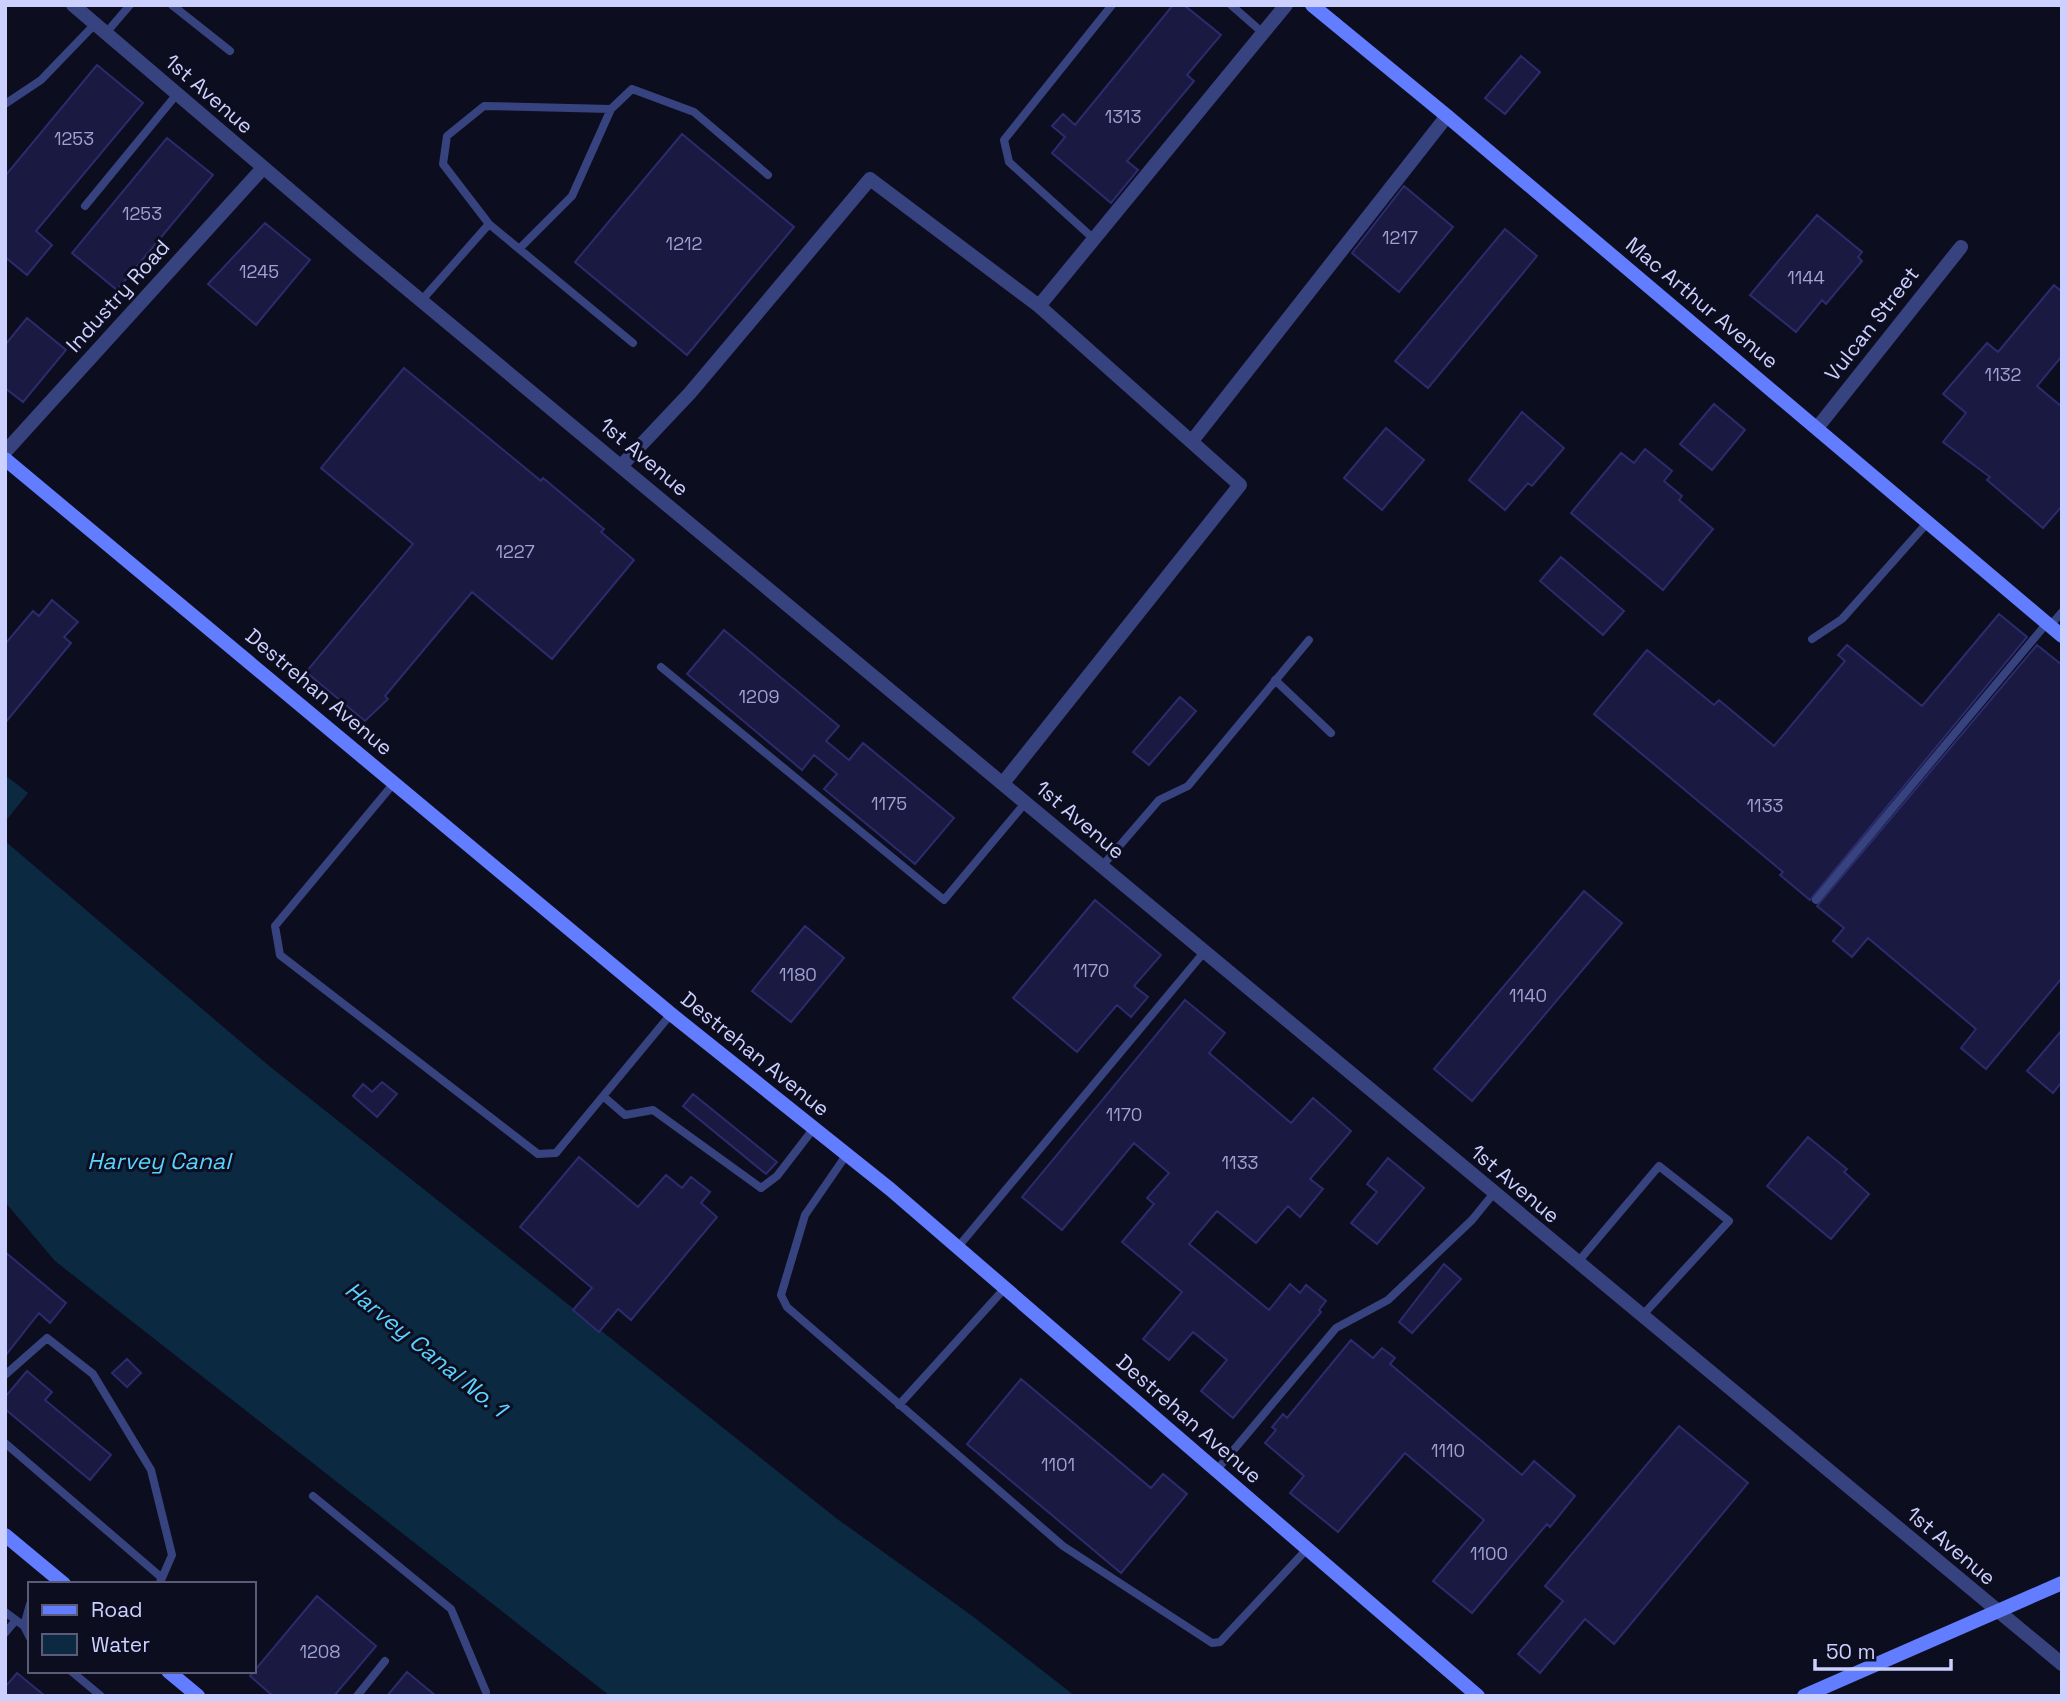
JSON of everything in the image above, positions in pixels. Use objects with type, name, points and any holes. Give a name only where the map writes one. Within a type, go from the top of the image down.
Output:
[{"type":"main road","name":"Mac Arthur Avenue","points":[[1312,5],[2053,628]]},
{"type":"main road","name":"Destrehan Avenue","points":[[5,459],[671,1014],[847,1154],[1478,1693]]},
{"type":"main road","points":[[5,1535],[49,1579]]},
{"type":"main road","points":[[1804,1696],[2062,1583]]},
{"type":"main road","points":[[171,1673],[198,1696]]},
{"type":"street","name":"1st Avenue","points":[[74,5],[421,301],[622,465],[1641,1317],[2062,1664]]},
{"type":"street","points":[[1039,306],[1286,5]]},
{"type":"street","points":[[1192,441],[1447,116]]},
{"type":"street","name":"Industry Road","points":[[5,452],[263,168]]},
{"type":"street","points":[[622,465],[690,393],[870,179],[1039,306],[1240,485],[1003,783]]},
{"type":"street","name":"Vulcan Street","points":[[1817,428],[1961,247]]},
{"type":"lane","points":[[5,104],[41,80],[130,5]]},
{"type":"lane","points":[[172,5],[230,51]]},
{"type":"lane","points":[[1095,240],[1009,162],[1004,139],[1112,5]]},
{"type":"lane","points":[[1231,5],[1263,33]]},
{"type":"lane","points":[[519,250],[572,196],[611,109],[632,89],[694,112],[768,175]]},
{"type":"lane","points":[[85,206],[177,94]]},
{"type":"lane","points":[[611,109],[484,106],[447,136],[443,164],[489,224],[632,343]]},
{"type":"lane","points":[[421,301],[489,224]]},
{"type":"lane","points":[[1812,639],[1842,620],[1928,522]]},
{"type":"lane","points":[[1816,900],[2053,628],[2062,612]]},
{"type":"lane","points":[[1102,865],[1159,800],[1188,786],[1309,640]]},
{"type":"lane","points":[[661,667],[944,900],[1026,802]]},
{"type":"lane","points":[[1275,680],[1331,733]]},
{"type":"lane","points":[[394,783],[275,926],[280,955],[538,1154],[556,1153],[671,1014]]},
{"type":"lane","points":[[958,1247],[1205,951]]},
{"type":"lane","points":[[603,1096],[625,1115],[653,1110],[761,1188],[777,1176],[814,1128]]},
{"type":"lane","points":[[847,1154],[805,1215],[781,1295],[788,1307],[1063,1546],[1212,1643],[1220,1642],[1307,1549]]},
{"type":"lane","points":[[1577,1263],[1659,1166],[1729,1221],[1641,1317]]},
{"type":"lane","points":[[1216,1471],[1336,1328],[1388,1300],[1472,1220],[1494,1193]]},
{"type":"lane","points":[[899,1405],[1004,1288]]},
{"type":"lane","points":[[5,1375],[47,1338],[93,1374],[151,1470],[172,1555],[160,1581],[5,1443]]},
{"type":"lane","points":[[313,1496],[450,1609],[486,1694]]},
{"type":"lane","points":[[24,1626],[28,1611]]},
{"type":"lane","points":[[5,1612],[24,1626],[28,1634]]},
{"type":"lane","points":[[5,1633],[16,1620]]},
{"type":"lane","points":[[357,1696],[385,1661]]},
{"type":"lane","points":[[73,1673],[101,1696]]},
{"type":"water","points":[[5,775],[28,793],[5,822]]},
{"type":"water","name":"Harvey Canal","points":[[5,841],[268,1065],[836,1518],[971,1615],[1075,1696],[610,1696],[55,1261],[5,1202]]},
{"type":"building","points":[[1173,5],[1184,5],[1221,35],[1187,75],[1194,81],[1127,161],[1138,170],[1111,203],[1052,153],[1065,137],[1052,126],[1063,114],[1075,125]]},
{"type":"building","points":[[1521,56],[1540,72],[1505,114],[1485,98]]},
{"type":"building","points":[[97,65],[143,103],[36,231],[52,245],[27,275],[5,257],[5,176]]},
{"type":"building","points":[[682,134],[794,227],[687,355],[575,262]]},
{"type":"building","points":[[167,138],[213,175],[117,290],[72,253]]},
{"type":"building","points":[[1404,186],[1453,227],[1399,292],[1352,253]]},
{"type":"building","points":[[1817,215],[1862,252],[1858,257],[1862,261],[1826,304],[1822,300],[1796,332],[1750,295]]},
{"type":"building","points":[[265,223],[310,260],[256,325],[208,284]]},
{"type":"building","points":[[1505,229],[1537,256],[1428,388],[1395,361]]},
{"type":"building","points":[[2054,285],[2062,292],[2062,356],[2037,386],[2062,407],[2062,506],[2043,528],[1987,480],[1990,477],[1943,442],[1966,413],[1943,394],[1987,343],[1998,352]]},
{"type":"building","points":[[27,318],[66,350],[23,402],[5,388],[5,345]]},
{"type":"building","points":[[404,368],[541,481],[543,478],[604,529],[601,532],[634,560],[552,659],[472,592],[385,696],[388,699],[365,721],[306,672],[413,544],[321,468]]},
{"type":"building","points":[[1714,404],[1745,430],[1712,470],[1680,444]]},
{"type":"building","points":[[1522,412],[1564,448],[1532,486],[1528,483],[1505,510],[1469,480]]},
{"type":"building","points":[[1386,428],[1424,460],[1382,510],[1344,478]]},
{"type":"building","points":[[1645,449],[1672,471],[1664,481],[1682,496],[1679,500],[1713,529],[1663,590],[1571,513],[1621,453],[1634,463]]},
{"type":"building","points":[[1561,557],[1624,611],[1603,635],[1540,581]]},
{"type":"building","points":[[52,600],[78,622],[64,637],[71,643],[5,723],[5,644],[33,611],[39,616]]},
{"type":"building","points":[[1999,614],[2027,637],[1810,900],[1780,875],[1783,872],[1594,714],[1647,650],[1714,705],[1719,700],[1774,746],[1845,661],[1838,655],[1847,645],[1922,706]]},
{"type":"building","points":[[724,630],[839,726],[826,741],[849,760],[863,743],[954,818],[915,864],[824,789],[837,774],[814,755],[802,770],[687,674]]},
{"type":"building","points":[[2037,645],[2062,665],[2062,978],[1986,1069],[1961,1048],[1976,1029],[1868,938],[1852,957],[1833,941],[1844,928],[1817,906]]},
{"type":"building","points":[[1180,697],[1196,711],[1149,765],[1133,752]]},
{"type":"building","points":[[1584,891],[1622,923],[1472,1101],[1434,1069]]},
{"type":"building","points":[[1095,900],[1161,955],[1134,986],[1148,997],[1131,1017],[1117,1005],[1077,1052],[1013,998]]},
{"type":"building","points":[[805,926],[844,958],[791,1022],[752,991]]},
{"type":"building","points":[[1185,1000],[1225,1033],[1209,1053],[1291,1123],[1313,1098],[1351,1131],[1310,1179],[1323,1189],[1300,1217],[1288,1206],[1256,1243],[1217,1211],[1189,1244],[1269,1310],[1290,1284],[1300,1293],[1306,1285],[1326,1301],[1319,1310],[1321,1312],[1233,1418],[1201,1391],[1227,1360],[1193,1332],[1169,1360],[1143,1339],[1182,1292],[1122,1242],[1154,1204],[1147,1198],[1169,1173],[1134,1143],[1062,1230],[1022,1197]]},
{"type":"building","points":[[2062,1030],[2062,1082],[2053,1093],[2027,1071]]},
{"type":"building","points":[[382,1082],[397,1094],[377,1117],[353,1096],[363,1084],[372,1092]]},
{"type":"building","points":[[693,1094],[777,1162],[766,1174],[683,1106]]},
{"type":"building","points":[[1808,1137],[1847,1169],[1844,1172],[1869,1194],[1831,1239],[1767,1186]]},
{"type":"building","points":[[579,1157],[638,1207],[666,1175],[682,1188],[691,1177],[710,1192],[701,1203],[717,1217],[631,1320],[618,1309],[599,1332],[573,1310],[592,1288],[520,1227]]},
{"type":"building","points":[[1388,1158],[1424,1188],[1377,1244],[1351,1223],[1377,1192],[1367,1184]]},
{"type":"building","points":[[5,1252],[66,1303],[50,1323],[39,1313],[5,1356]]},
{"type":"building","points":[[1444,1264],[1461,1279],[1412,1333],[1399,1322]]},
{"type":"building","points":[[1351,1340],[1373,1358],[1382,1348],[1395,1358],[1390,1364],[1522,1475],[1534,1461],[1575,1496],[1550,1527],[1547,1524],[1472,1613],[1433,1581],[1484,1520],[1405,1453],[1338,1532],[1290,1493],[1304,1476],[1265,1443],[1276,1430],[1272,1427],[1283,1414],[1287,1418]]},
{"type":"building","points":[[127,1359],[141,1373],[127,1387],[112,1373]]},
{"type":"building","points":[[27,1371],[52,1392],[45,1400],[111,1455],[90,1480],[5,1409],[5,1397]]},
{"type":"building","points":[[1021,1379],[1151,1488],[1163,1474],[1187,1494],[1121,1573],[967,1444]]},
{"type":"building","points":[[1679,1426],[1748,1483],[1614,1644],[1585,1619],[1540,1673],[1518,1654],[1563,1601],[1545,1586]]},
{"type":"building","points":[[317,1596],[376,1646],[334,1696],[273,1696],[250,1676],[256,1673],[256,1669]]},
{"type":"building","points":[[407,1672],[436,1696],[387,1696]]},
{"type":"building","points":[[17,1673],[45,1696],[5,1696],[5,1687]]},
{"type":"water label","name":"Harvey Canal No. 1","points":[[426,1349]]}]
